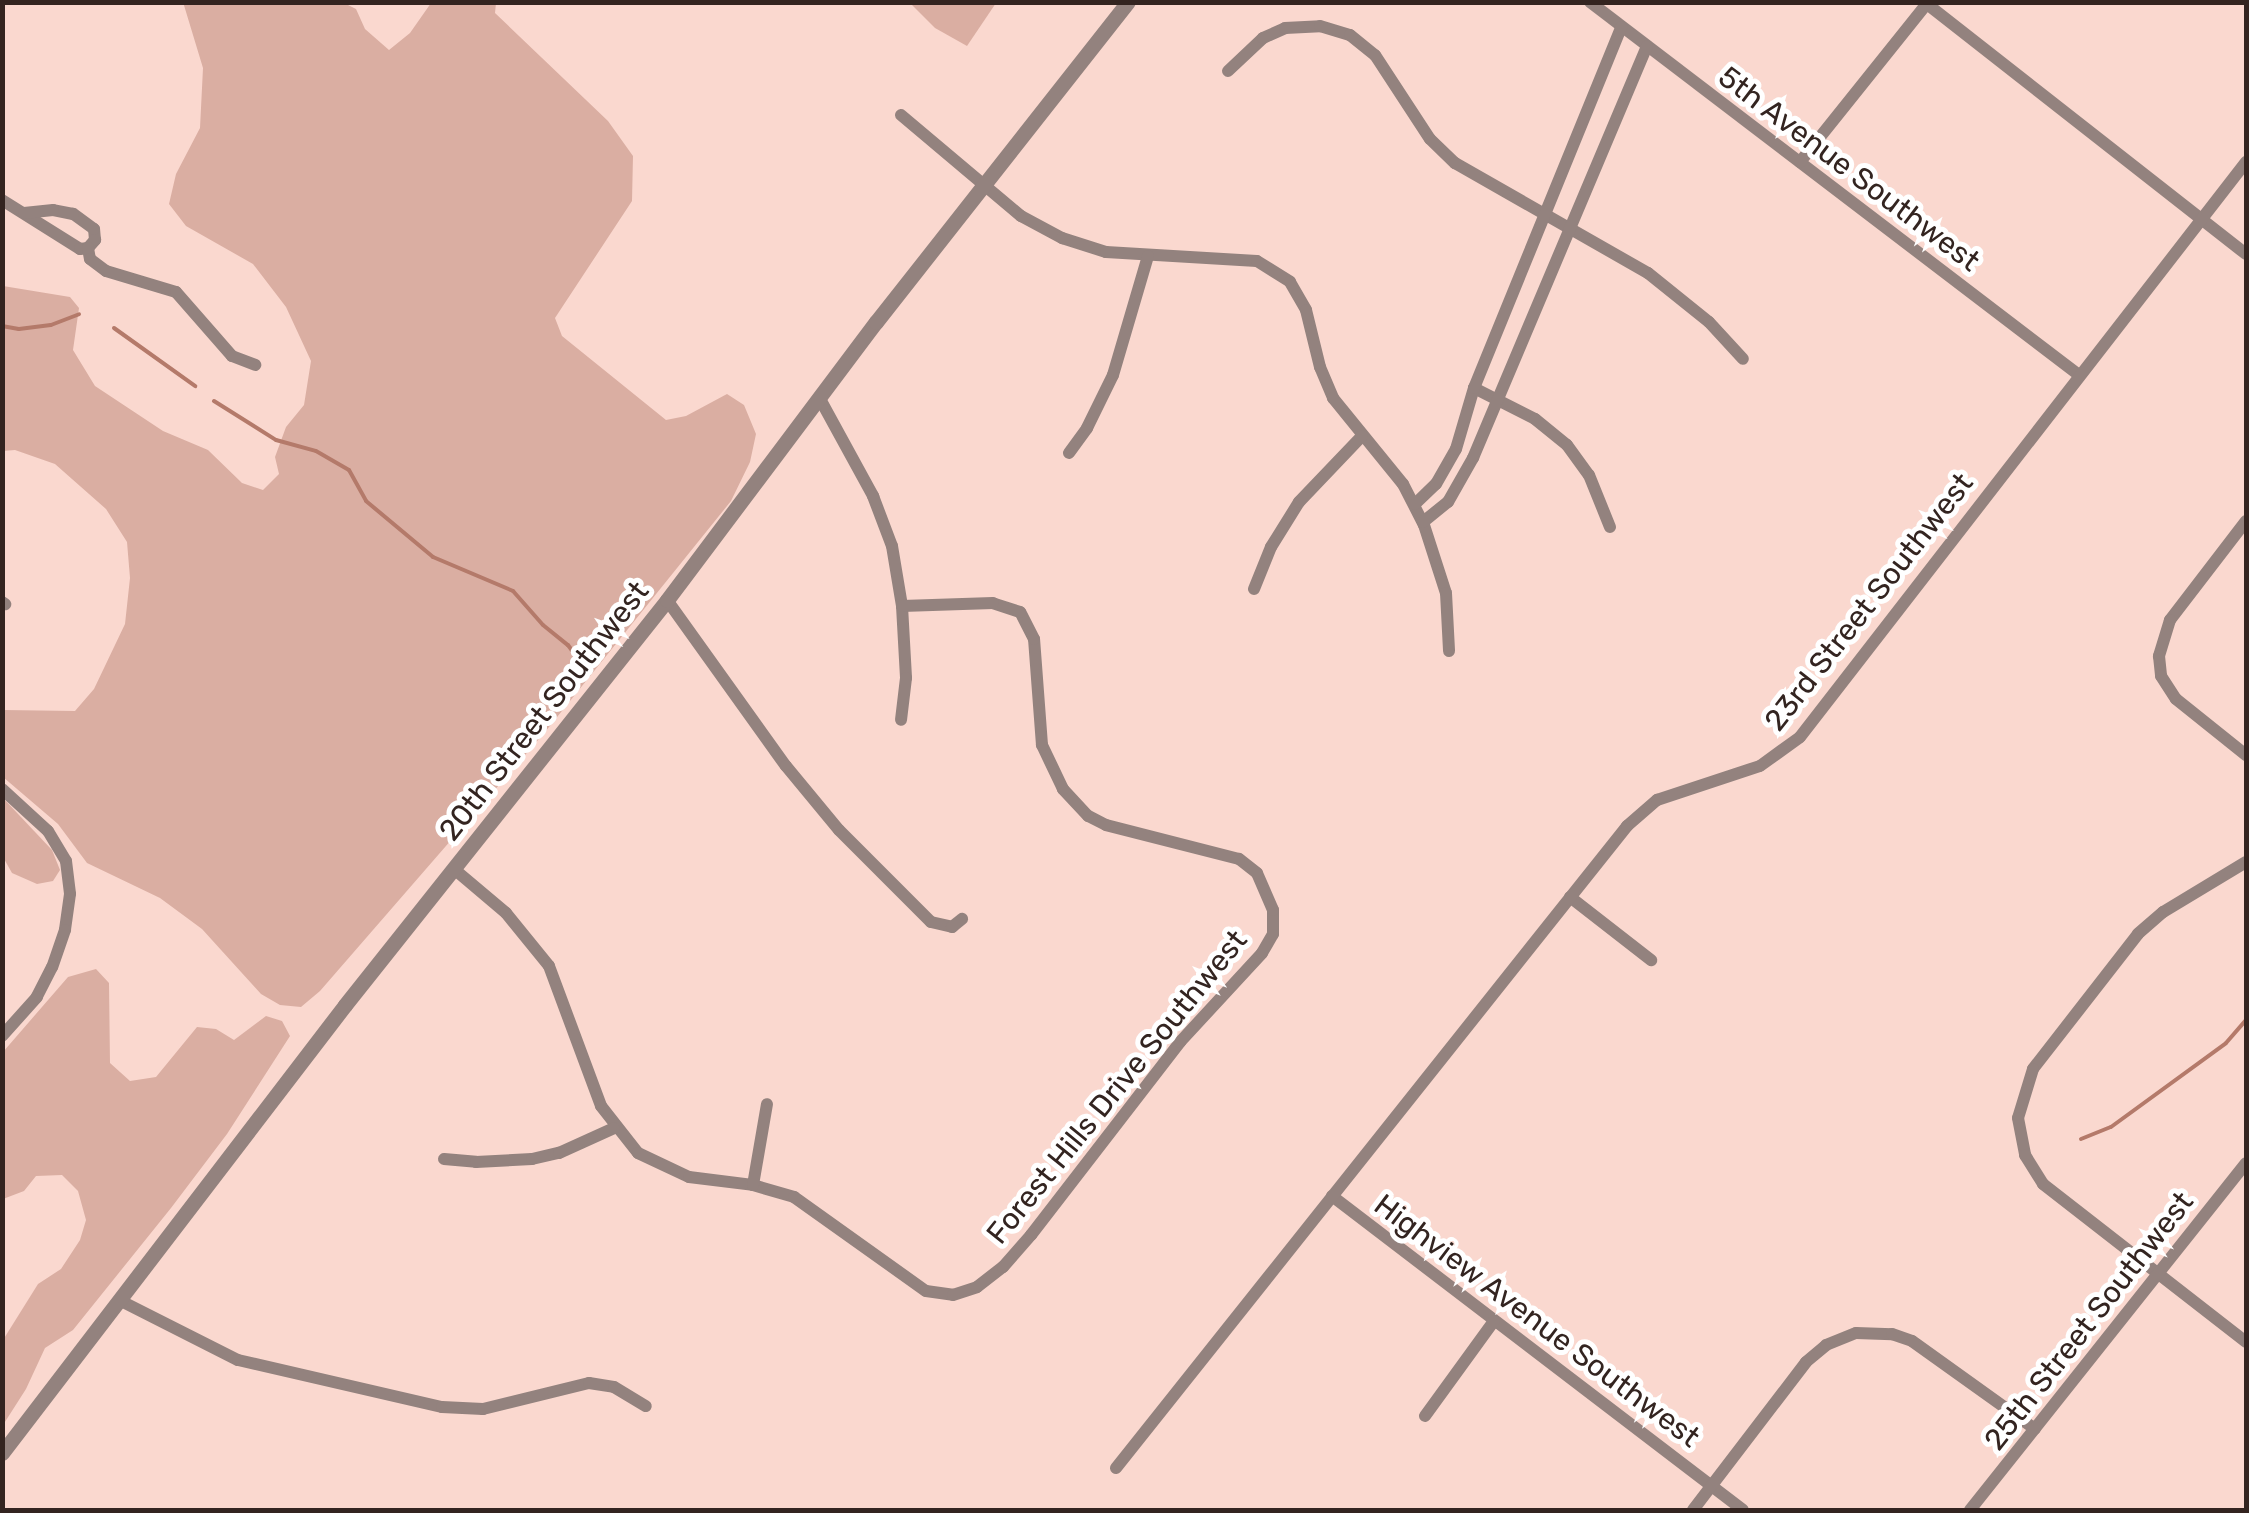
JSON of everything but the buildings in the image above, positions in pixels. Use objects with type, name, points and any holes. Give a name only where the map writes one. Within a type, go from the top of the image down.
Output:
[{"type":"street","name":"20th Street Southwest","points":[[2,1454],[667,600],[984,182],[1128,2]]},
{"type":"street","name":"5th Avenue Southwest","points":[[1590,2],[2079,375]]},
{"type":"street","points":[[1800,162],[1928,3],[2246,254]]},
{"type":"street","points":[[1228,71],[1264,38],[1285,28],[1320,26],[1350,34],[1376,55],[1440,150],[1473,175],[1670,289],[1743,359]]},
{"type":"street","points":[[1414,504],[1446,470],[1474,388],[1621,26]]},
{"type":"street","points":[[1423,522],[1438,512],[1461,483],[1646,46]]},
{"type":"street","points":[[901,115],[1021,216],[1062,238],[1106,252],[1257,261],[1282,274],[1302,300],[1320,367],[1333,398],[1414,504],[1423,522],[1446,593],[1448,652]]},
{"type":"street","name":"23rd Street Southwest","points":[[1116,1468],[1627,826],[1657,800],[1760,766],[1800,737],[2246,162]]},
{"type":"street","points":[[2,200],[80,249],[88,248]]},
{"type":"street","points":[[24,213],[54,210],[86,220],[94,229],[88,248],[90,259],[106,270],[176,292],[232,356],[254,365]]},
{"type":"street","points":[[1069,453],[1114,375],[1148,256]]},
{"type":"street","points":[[1474,388],[1535,419],[1567,445],[1590,475],[1610,527]]},
{"type":"street","points":[[820,399],[884,520],[902,606],[906,678],[901,720]]},
{"type":"street","points":[[1254,590],[1271,546],[1299,502],[1362,436]]},
{"type":"street","points":[[2246,521],[2170,620],[2159,656],[2169,691],[2246,755]]},
{"type":"street","points":[[667,600],[798,782],[864,857],[931,922],[952,926],[962,919]]},
{"type":"street","name":"Forest Hills Drive Southwest","points":[[454,869],[506,913],[550,966],[594,1091],[614,1128],[662,1168],[689,1177],[754,1185],[810,1206],[926,1291],[953,1295],[977,1287],[1004,1267],[1180,1042],[1262,953],[1272,934],[1273,910],[1266,888],[1248,864],[1228,854],[1106,825],[1088,816],[1063,788],[1042,745],[1034,639],[1020,612],[993,604],[902,606]]},
{"type":"street","points":[[2,789],[48,831],[66,861],[70,894],[65,930],[52,967],[36,996],[2,1036]]},
{"type":"street","points":[[2246,862],[2163,912],[2138,934],[2034,1069],[2019,1106],[2020,1144],[2036,1176],[2246,1342]]},
{"type":"street","points":[[1570,898],[1651,960]]},
{"type":"street","points":[[754,1185],[767,1104]]},
{"type":"street","points":[[444,1159],[532,1159],[614,1128]]},
{"type":"street","name":"25th Street Southwest","points":[[1970,1510],[2246,1163]]},
{"type":"street","name":"Highview Avenue Southwest","points":[[1332,1196],[1742,1510]]},
{"type":"street","points":[[120,1301],[238,1360],[442,1407],[483,1409],[590,1383],[614,1387],[646,1406]]},
{"type":"street","points":[[1425,1416],[1494,1321]]},
{"type":"street","points":[[1693,1510],[1806,1362],[1826,1344],[1856,1333],[1892,1334],[1912,1341],[2035,1429]]},
{"type":"shaded area","points":[[183,2],[344,3],[356,9],[365,29],[389,50],[410,33],[431,3],[496,3],[495,13],[608,121],[633,156],[632,201],[555,318],[562,336],[666,420],[686,416],[727,394],[744,405],[756,434],[750,462],[731,501],[545,732],[320,991],[301,1007],[280,1005],[261,994],[202,929],[160,898],[87,863],[58,824],[3,777],[3,710],[75,711],[94,689],[125,624],[130,578],[127,542],[106,509],[55,464],[15,450],[3,451],[3,286],[70,297],[79,308],[73,350],[95,386],[163,431],[208,450],[242,483],[263,490],[279,474],[275,457],[286,427],[304,405],[311,361],[286,307],[253,264],[186,226],[169,204],[176,174],[200,128],[203,68]]},
{"type":"shaded area","points":[[910,3],[996,3],[967,46],[935,28]]},
{"type":"shaded area","points":[[3,798],[52,850],[60,870],[53,881],[37,884],[12,873],[3,857]]},
{"type":"shaded area","points":[[96,969],[109,983],[110,1063],[130,1081],[156,1077],[197,1027],[216,1029],[234,1040],[266,1016],[282,1021],[290,1036],[227,1134],[171,1208],[73,1330],[45,1348],[3,1425],[3,1340],[38,1284],[61,1269],[80,1240],[86,1220],[78,1191],[62,1175],[36,1176],[24,1191],[3,1199],[3,1052],[68,977]]},
{"type":"waterway","points":[[2,326],[19,329],[51,325],[79,314]]},
{"type":"waterway","points":[[114,328],[195,386]]},
{"type":"waterway","points":[[214,401],[276,440],[316,451],[349,470],[366,501],[433,557],[513,591],[543,625],[568,645],[586,670]]},
{"type":"waterway","points":[[2081,1139],[2111,1127],[2226,1043],[2246,1020]]}]
